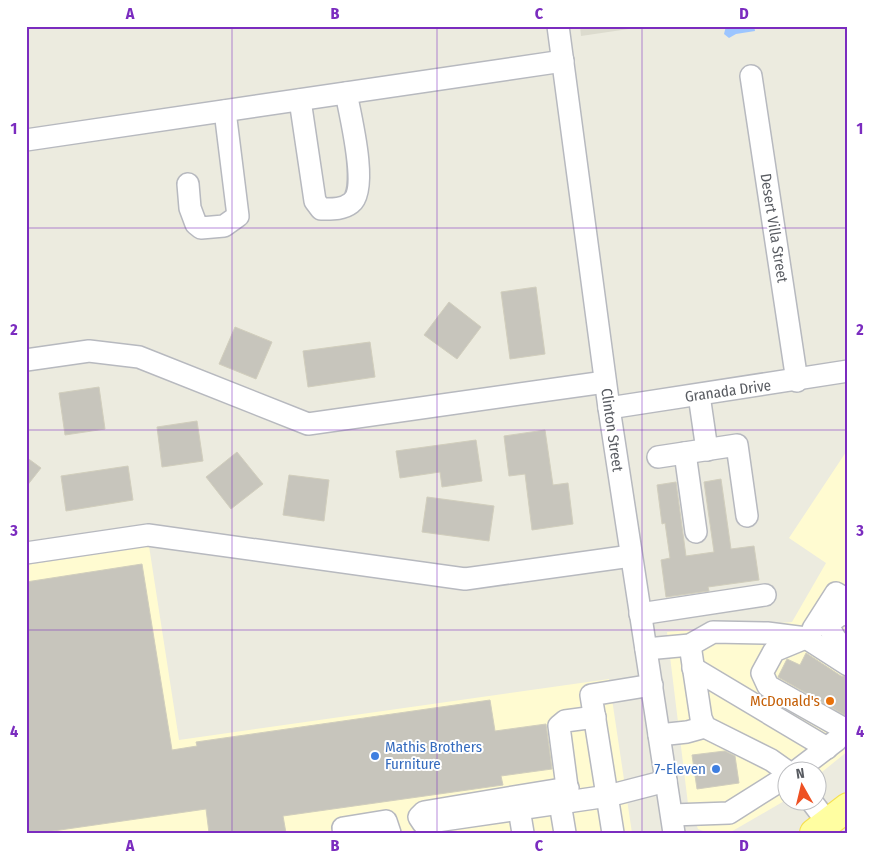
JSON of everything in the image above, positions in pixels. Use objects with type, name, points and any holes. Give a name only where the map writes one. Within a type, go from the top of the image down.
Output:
[{"type":"street","name":"Clinton Street","points":[[558,26],[608,408],[673,824]]},
{"type":"street","points":[[26,140],[563,62]]},
{"type":"street","name":"Desert Villa Street","points":[[751,76],[797,380]]},
{"type":"street","points":[[300,100],[315,201],[321,209],[336,210],[352,203],[358,192],[359,164],[346,93]]},
{"type":"street","points":[[188,184],[190,208],[196,224],[201,228],[224,226],[236,219],[238,216],[225,111]]},
{"type":"street","points":[[26,360],[89,351],[140,357],[308,424],[605,382]]},
{"type":"street","name":"Granada Drive","points":[[608,408],[848,371]]},
{"type":"street","points":[[699,395],[707,450]]},
{"type":"street","points":[[658,457],[737,445],[747,516]]},
{"type":"street","points":[[686,453],[696,532]]},
{"type":"street","points":[[26,552],[148,535],[465,579],[631,556]]},
{"type":"street","points":[[848,600],[836,593],[810,634],[774,651],[762,673],[768,686],[848,730]]},
{"type":"street","points":[[640,614],[765,595]]},
{"type":"street","points":[[848,614],[840,615],[829,623],[830,632],[848,650]]},
{"type":"street","points":[[646,649],[690,645],[713,632],[810,634],[848,665]]},
{"type":"street","points":[[690,645],[700,718],[705,727],[776,764]]},
{"type":"street","points":[[693,668],[827,748]]},
{"type":"street","points":[[613,833],[591,695],[652,685]]},
{"type":"street","points":[[565,833],[566,798],[559,726],[565,721],[594,717]]},
{"type":"street","points":[[659,734],[687,732],[705,727]]},
{"type":"street","points":[[808,762],[837,740],[848,737]]},
{"type":"street","points":[[431,823],[424,812],[566,798],[608,796],[666,781]]},
{"type":"street","points":[[673,824],[729,813],[776,783]]},
{"type":"street","points":[[338,831],[431,823],[481,824],[518,809],[566,798]]},
{"type":"street","points":[[518,809],[523,833]]},
{"type":"shaded area","points":[[580,26],[649,26],[581,36]]},
{"type":"shaded area","points":[[848,449],[848,751],[826,769],[826,762],[776,762],[776,806],[729,833],[708,833],[698,829],[688,804],[667,632],[792,622],[826,563],[789,538]]},
{"type":"shaded area","points":[[149,546],[179,740],[609,679],[632,833],[26,833],[26,565]]},
{"type":"water","points":[[726,26],[754,26],[755,31],[736,34],[729,38],[724,34]]},
{"type":"building","points":[[536,287],[545,354],[510,359],[501,292]]},
{"type":"building","points":[[449,302],[481,327],[457,359],[424,335]]},
{"type":"building","points":[[235,327],[272,342],[256,379],[219,364]]},
{"type":"building","points":[[370,342],[375,377],[308,387],[303,351]]},
{"type":"building","points":[[99,387],[105,429],[65,435],[59,393]]},
{"type":"building","points":[[197,421],[203,461],[162,467],[157,427]]},
{"type":"building","points":[[545,430],[553,485],[568,483],[573,524],[532,530],[525,474],[509,476],[504,436]]},
{"type":"building","points":[[476,440],[482,481],[442,487],[440,472],[400,478],[396,451]]},
{"type":"building","points":[[237,452],[263,484],[231,509],[206,477]]},
{"type":"building","points":[[26,457],[41,468],[26,487]]},
{"type":"building","points":[[128,466],[133,500],[66,511],[61,476]]},
{"type":"building","points":[[289,475],[329,480],[324,521],[283,515]]},
{"type":"building","points":[[721,479],[731,549],[754,546],[759,580],[708,587],[709,591],[666,597],[661,560],[670,558],[665,523],[662,524],[657,485],[676,482],[686,556],[714,552],[704,482]]},
{"type":"building","points":[[427,497],[494,506],[489,541],[422,532]]},
{"type":"building","points":[[142,564],[172,750],[197,746],[196,742],[490,700],[495,731],[546,724],[552,769],[501,776],[503,785],[283,816],[286,833],[209,833],[206,809],[39,833],[26,833],[26,582]]},
{"type":"building","name":"McDonald's","points":[[806,653],[841,676],[848,677],[848,717],[778,677],[787,659],[800,665]]},
{"type":"building","name":"7-Eleven","points":[[725,751],[735,756],[739,783],[697,789],[692,755]]},
{"type":"place","name":"McDonald's","points":[[830,701]]},
{"type":"place","name":"Mathis Brothers Furniture","points":[[375,756]]},
{"type":"place","name":"7-Eleven","points":[[716,769]]}]
